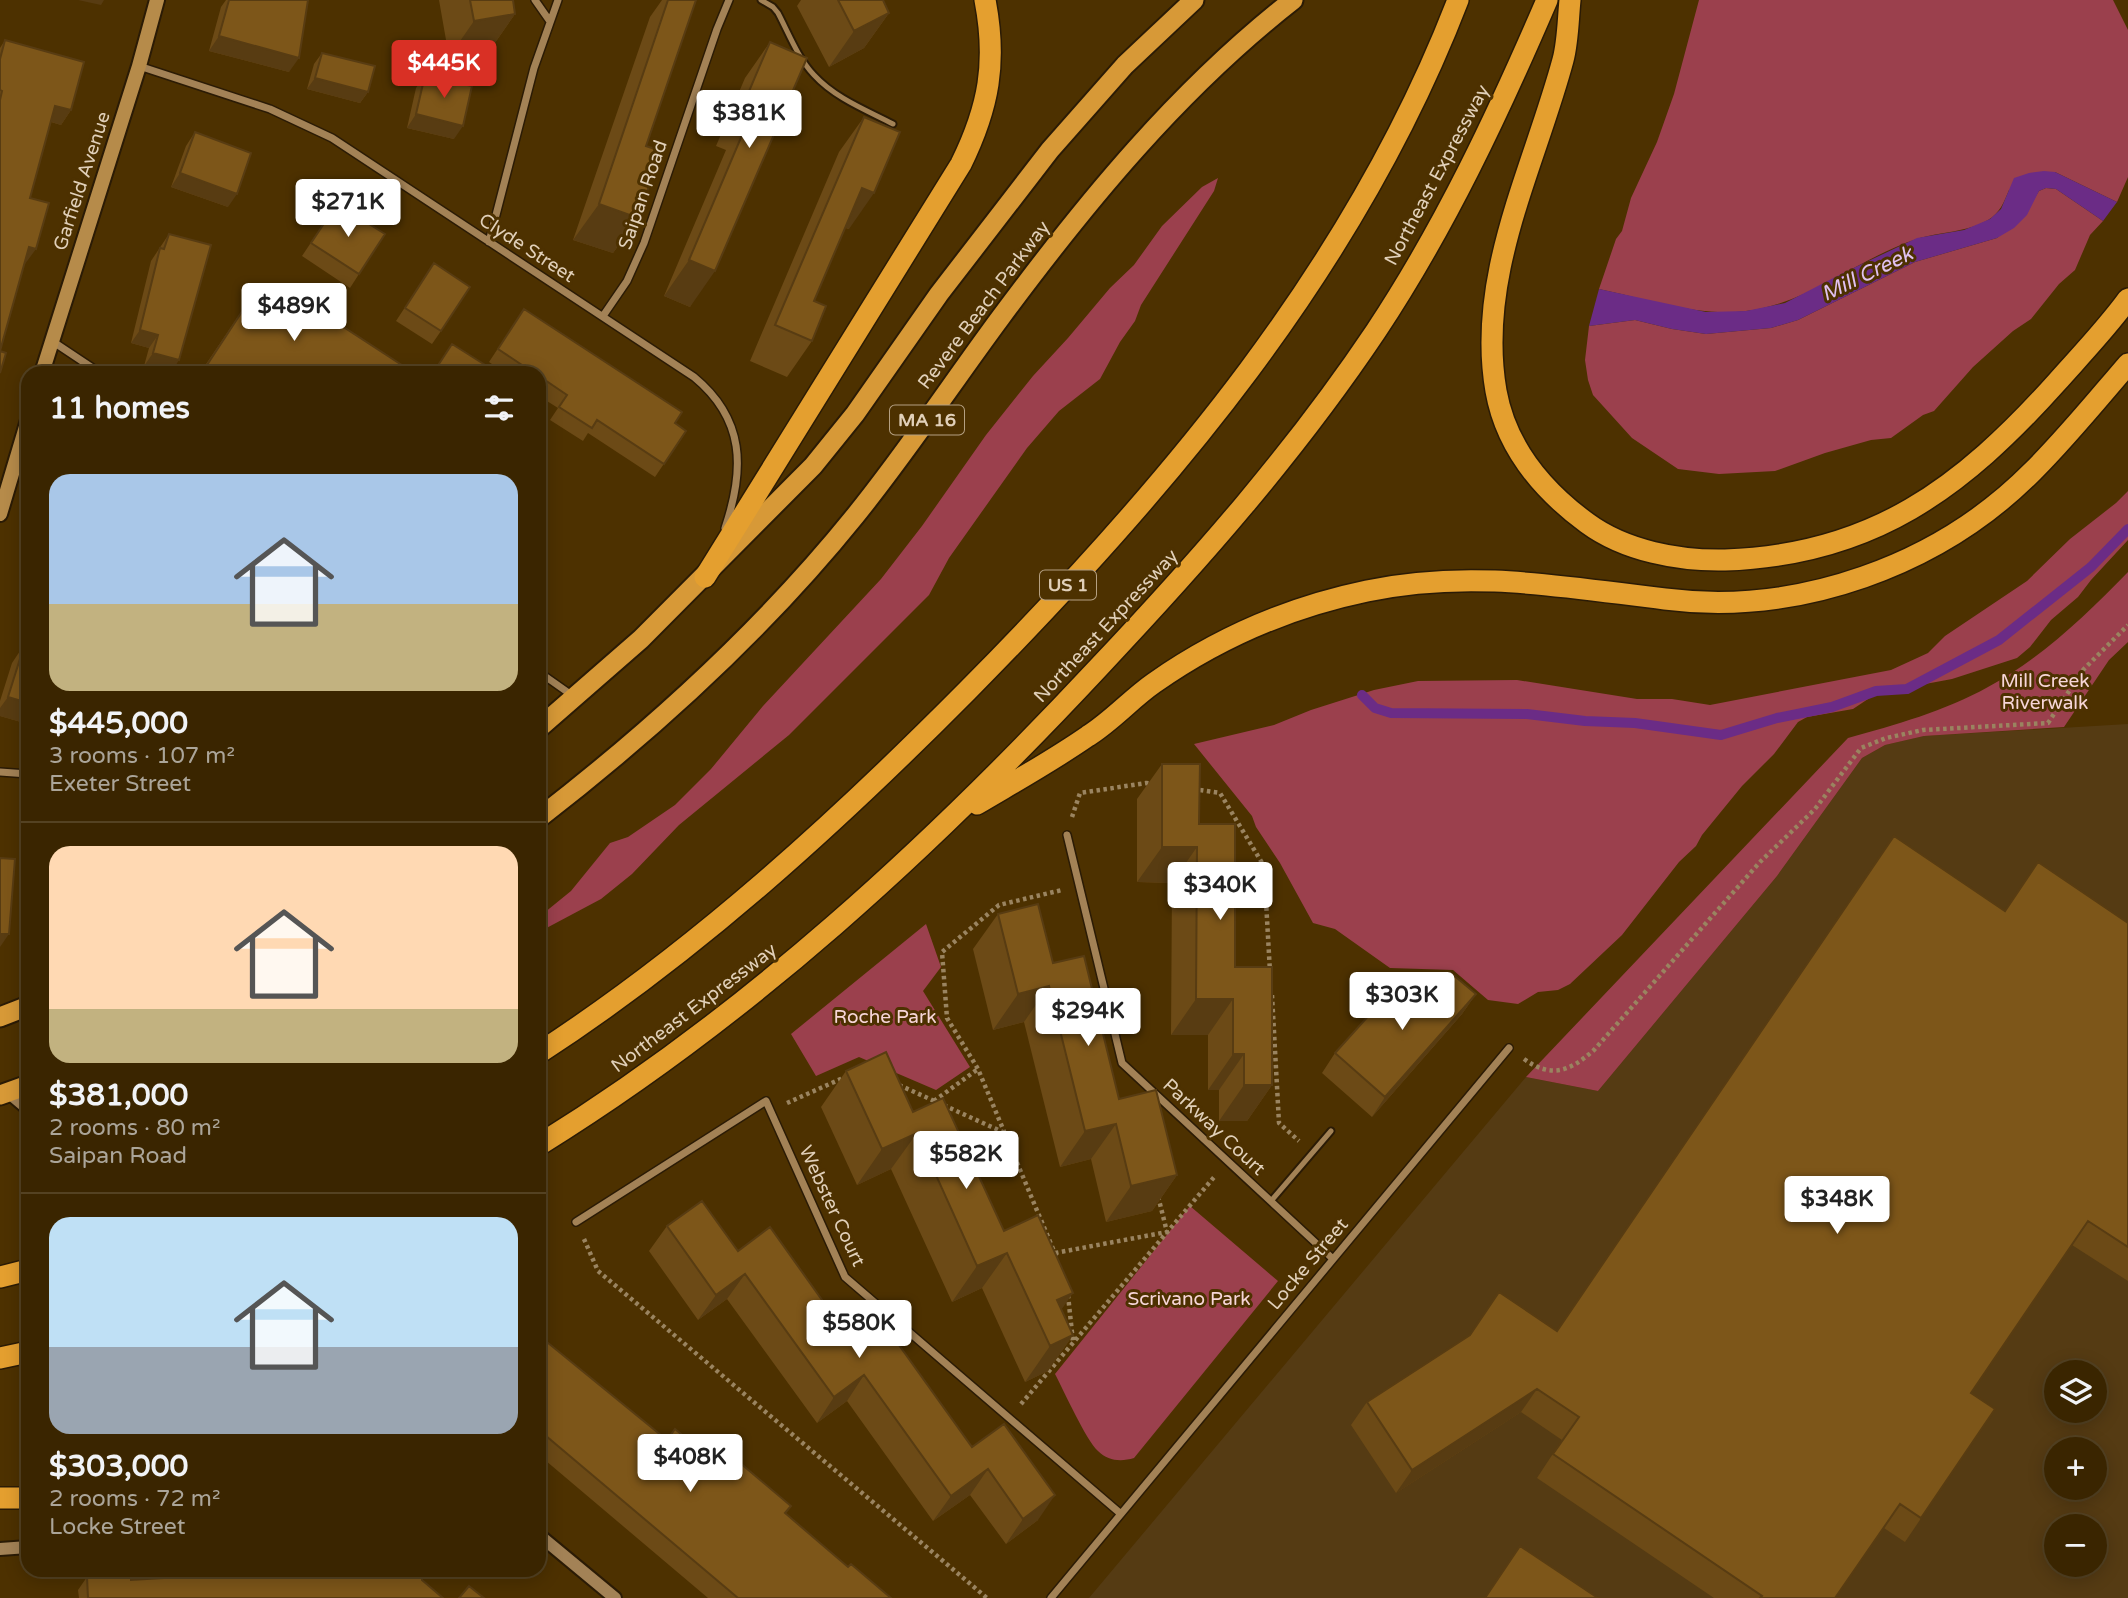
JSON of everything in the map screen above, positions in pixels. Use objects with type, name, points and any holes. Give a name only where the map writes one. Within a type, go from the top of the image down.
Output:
[{"type":"highway","points":[[705,577],[954,175],[973,140],[988,90],[990,32],[985,0]]},
{"type":"highway","name":"Revere Beach Parkway","points":[[546,722],[641,639],[792,489],[836,438],[1011,197],[1086,107],[1194,0]]},
{"type":"highway","name":"Revere Beach Parkway","points":[[546,813],[674,706],[772,610],[855,517],[1032,276],[1118,169],[1198,82],[1293,0]]},
{"type":"highway","name":"US 1","points":[[546,1048],[610,1005],[697,938],[836,817],[987,670],[1152,493],[1264,351],[1334,247],[1398,132],[1458,0]]},
{"type":"highway","name":"Northeast Expressway","points":[[546,1141],[631,1086],[731,1013],[827,932],[940,827],[1053,716],[1185,575],[1266,479],[1376,331],[1441,223],[1497,111],[1547,0]]},
{"type":"highway","points":[[1570,0],[1564,57],[1503,253],[1495,306],[1494,369],[1500,409],[1515,446],[1524,460],[1563,504],[1601,531],[1629,544],[1669,556],[1709,560],[1748,559],[1818,547],[1885,524],[1917,507],[1979,463],[2031,411],[2128,299]]},
{"type":"highway","points":[[940,827],[1091,735],[1137,696],[1194,657],[1234,635],[1279,616],[1326,601],[1368,590],[1413,584],[1491,580],[1550,584],[1669,600],[1751,600],[1791,596],[1868,576],[1939,542],[2003,498],[2032,472],[2128,364]]},
{"type":"highway","points":[[0,1017],[21,1009]]},
{"type":"highway","points":[[2,1090],[21,1087]]},
{"type":"highway","points":[[0,1277],[21,1272]]},
{"type":"highway","points":[[0,1358],[21,1354]]},
{"type":"highway","points":[[0,1498],[21,1498]]},
{"type":"main road","name":"Garfield Avenue","points":[[44,366],[139,66],[157,0]]},
{"type":"main road","points":[[0,514],[21,444]]},
{"type":"street","points":[[535,0],[549,20]]},
{"type":"street","points":[[489,242],[528,89],[549,20],[558,0]]},
{"type":"street","name":"Saipan Road","points":[[603,316],[627,282],[641,250],[729,0]]},
{"type":"street","name":"Clyde Street","points":[[139,66],[270,109],[332,138],[694,377],[717,398],[730,421],[737,448],[737,481],[727,522],[705,577]]},
{"type":"street","points":[[52,341],[90,366]]},
{"type":"street","points":[[546,677],[576,698]]},
{"type":"street","points":[[0,772],[21,774]]},
{"type":"street","name":"Parkway Court","points":[[1067,835],[1122,1063],[1333,1259]]},
{"type":"street","name":"Locke Street","points":[[1051,1598],[1509,1048]]},
{"type":"street","points":[[2,1090],[21,1104]]},
{"type":"street","points":[[576,1222],[766,1101],[771,1111]]},
{"type":"street","name":"Webster Court","points":[[771,1111],[845,1277],[1121,1514]]},
{"type":"street","points":[[546,1541],[615,1598]]},
{"type":"street","points":[[0,1549],[21,1548]]},
{"type":"lane","points":[[761,0],[778,13],[804,63],[820,81],[844,98],[893,124]]},
{"type":"lane","points":[[1271,1201],[1331,1131]]},
{"type":"path","points":[[1509,1048],[1532,1064],[1556,1072],[1579,1064],[1760,862],[1815,809],[1861,748],[1894,736],[1936,729],[2048,723],[2083,670],[2128,625]]},
{"type":"path","points":[[1067,835],[1080,793],[1146,783],[1158,785]]},
{"type":"path","points":[[1183,788],[1220,793],[1264,866],[1270,974]]},
{"type":"path","points":[[1059,1262],[978,1069],[947,1018],[942,952],[999,905],[1080,886]]},
{"type":"path","points":[[1271,988],[1279,1123],[1313,1153]]},
{"type":"path","points":[[934,1101],[978,1069]]},
{"type":"path","points":[[771,1111],[851,1074]]},
{"type":"path","points":[[898,1085],[1005,1133]]},
{"type":"path","points":[[1009,1418],[1227,1161]]},
{"type":"path","points":[[1157,1193],[1167,1232]]},
{"type":"path","points":[[576,1222],[598,1271],[986,1598]]},
{"type":"path","points":[[1055,1253],[1167,1232]]},
{"type":"path","points":[[1068,1293],[1073,1342]]},
{"type":"shaded area","points":[[2128,724],[2128,1598],[1089,1598],[1526,1077],[1598,1091],[1777,876],[1862,758],[1885,745],[1924,736]]},
{"type":"green space","points":[[1699,0],[2113,0],[2128,30],[2128,177],[2117,202],[2055,172],[2009,190],[1996,214],[1980,224],[1935,234],[1895,247],[1812,290],[1769,307],[1746,311],[1710,312],[1599,289],[1616,239],[1622,231],[1631,198],[1657,142],[1674,94]]},
{"type":"green space","points":[[1218,178],[1214,191],[1141,305],[1135,321],[1100,379],[1059,411],[1027,448],[949,558],[929,595],[789,735],[679,825],[632,874],[601,899],[546,928],[546,911],[571,891],[610,843],[628,837],[675,805],[711,769],[763,706],[881,579],[986,435],[1033,376],[1110,288],[1134,265],[1162,226],[1202,187]]},
{"type":"green space","points":[[2046,188],[2056,189],[2103,221],[2090,235],[2075,270],[2059,284],[2031,319],[2013,331],[1973,367],[1934,411],[1923,415],[1891,438],[1871,440],[1825,453],[1775,471],[1719,474],[1678,469],[1632,438],[1593,395],[1585,360],[1589,326],[1635,320],[1706,334],[1771,328],[1798,320],[1915,262],[1997,238],[2032,202],[2039,191]]},
{"type":"green space","points":[[2128,491],[2128,540],[2078,597],[2051,620],[2030,647],[2017,658],[1952,679],[1877,693],[1853,709],[1807,717],[1798,722],[1774,754],[1742,786],[1696,846],[1679,862],[1622,935],[1570,984],[1558,990],[1538,992],[1518,1004],[1488,1000],[1453,970],[1390,968],[1335,929],[1313,923],[1252,816],[1194,744],[1274,725],[1374,690],[1418,681],[1517,680],[1637,699],[1672,699],[1710,705],[1891,670],[1928,653],[1945,636],[2027,581],[2070,539]]},
{"type":"green space","name":"Mill Creek Riverwalk","points":[[2128,572],[2128,642],[2109,660],[2064,727],[1924,736],[1885,745],[1862,758],[1777,876],[1598,1091],[1526,1077],[1848,738],[1937,710],[1972,696],[2008,675],[2062,635]]},
{"type":"green space","name":"Roche Park","points":[[926,924],[941,967],[923,991],[970,1067],[936,1090],[859,1057],[816,1076],[791,1034]]},
{"type":"green space","name":"Scrivano Park","points":[[1190,1206],[1278,1281],[1134,1458],[1110,1459],[1098,1451],[1087,1437],[1055,1374]]},
{"type":"water","name":"Mill Creek","points":[[2044,171],[2055,172],[2117,202],[2103,221],[2056,189],[2046,188],[2039,191],[2027,215],[2014,228],[1997,238],[1915,262],[1798,320],[1771,328],[1706,334],[1635,320],[1589,326],[1599,289],[1706,312],[1746,311],[1785,303],[1917,238],[1964,230],[1990,219],[2001,209],[2014,178]]},
{"type":"building","points":[[229,0],[308,0],[299,58],[219,36]]},
{"type":"building","points":[[470,0],[513,0],[515,14],[474,21]]},
{"type":"building","points":[[668,0],[696,0],[646,146],[661,151],[638,218],[599,204]]},
{"type":"building","points":[[838,0],[883,0],[889,13],[854,31]]},
{"type":"building","points":[[5,40],[84,62],[71,110],[55,106],[30,198],[49,203],[36,249],[29,247],[0,351],[0,59]]},
{"type":"building","points":[[770,42],[807,58],[715,271],[689,260],[751,114],[741,110]]},
{"type":"building","points":[[322,53],[375,66],[368,92],[315,78]]},
{"type":"building","points":[[425,75],[472,86],[463,126],[416,114]]},
{"type":"building","points":[[864,117],[900,132],[874,193],[862,188],[814,301],[826,306],[812,341],[775,325]]},
{"type":"building","points":[[195,132],[251,153],[237,194],[180,173]]},
{"type":"building","points":[[337,204],[385,234],[359,274],[311,243]]},
{"type":"building","points":[[169,234],[211,245],[179,360],[153,353],[158,335],[140,330],[160,248],[164,249]]},
{"type":"building","points":[[434,263],[470,287],[441,331],[405,308]]},
{"type":"building","points":[[260,284],[323,325],[328,317],[403,366],[208,366]]},
{"type":"building","points":[[524,309],[682,412],[675,423],[686,431],[664,464],[597,420],[592,428],[559,407],[567,395],[546,381],[546,366],[524,366],[498,349]]},
{"type":"building","points":[[452,344],[487,366],[438,366]]},
{"type":"building","points":[[0,351],[6,353],[0,373]]},
{"type":"building","points":[[21,656],[21,701],[8,697]]},
{"type":"building","points":[[1162,764],[1200,764],[1199,824],[1235,824],[1235,967],[1272,967],[1272,1085],[1244,1085],[1244,1054],[1233,1054],[1233,999],[1196,999],[1197,847],[1162,847]]},
{"type":"building","points":[[1894,836],[2005,911],[2038,862],[2128,923],[2128,1247],[2088,1221],[1971,1393],[1995,1409],[1921,1518],[1900,1504],[1835,1598],[1760,1598],[1762,1596],[1553,1454],[1579,1417],[1537,1389],[1412,1470],[1367,1402],[1470,1335],[1499,1292],[1557,1331]]},
{"type":"building","points":[[0,858],[15,859],[9,934],[0,934]]},
{"type":"building","points":[[1038,904],[1053,963],[1084,956],[1119,1099],[1156,1090],[1177,1175],[1131,1186],[1116,1124],[1085,1131],[1049,986],[1018,994],[998,914]]},
{"type":"building","points":[[1451,973],[1476,994],[1385,1097],[1335,1053],[1399,982],[1423,1004]]},
{"type":"building","points":[[886,1052],[913,1112],[943,1098],[1004,1231],[1038,1215],[1073,1293],[1057,1300],[1073,1335],[1050,1346],[1007,1253],[977,1266],[917,1133],[882,1149],[846,1071]]},
{"type":"building","points":[[702,1201],[738,1251],[770,1227],[857,1349],[886,1327],[972,1447],[1004,1424],[1055,1495],[1023,1519],[988,1469],[951,1496],[864,1375],[834,1397],[745,1274],[716,1295],[667,1226]]},
{"type":"building","points":[[546,1341],[667,1440],[675,1429],[723,1469],[733,1457],[791,1506],[785,1513],[848,1567],[851,1564],[891,1598],[738,1598],[546,1436]]},
{"type":"building","points":[[1520,1546],[1598,1598],[1485,1598]]},
{"type":"building","points":[[87,1577],[131,1577],[131,1580],[181,1577],[422,1577],[422,1580],[443,1598],[88,1598]]},
{"type":"building","points":[[469,1586],[484,1598],[459,1598]]},
{"type":"waterway","points":[[1362,695],[1375,708],[1391,713],[1527,714],[1585,721],[1635,723],[1721,735],[1777,718],[1832,707],[1876,691],[1907,689],[1999,640],[2091,567],[2128,529]]}]
